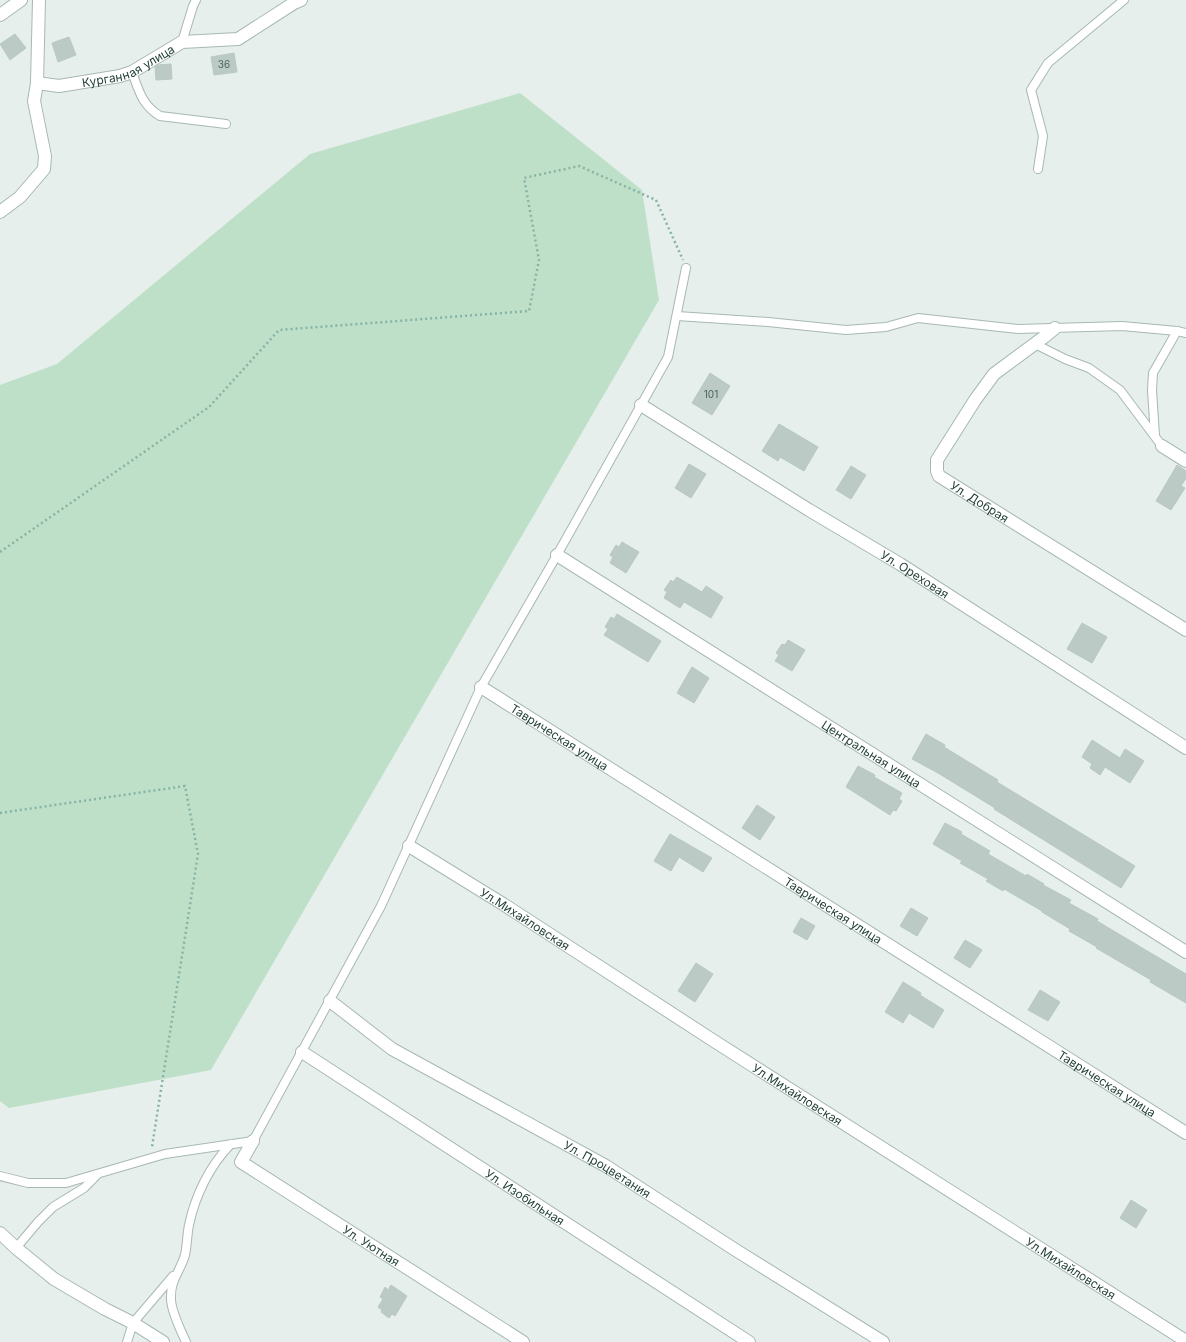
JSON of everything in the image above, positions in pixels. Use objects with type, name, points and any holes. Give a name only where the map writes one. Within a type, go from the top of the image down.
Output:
[{"type":"street","points":[[0,15],[21,0]]},
{"type":"street","points":[[0,212],[20,197],[44,169],[45,156],[34,102],[37,83],[39,0]]},
{"type":"street","name":"Курганная улица","points":[[37,83],[59,86],[120,76],[132,72],[182,42],[238,39],[295,1]]},
{"type":"street","name":"Ул. Добрая","points":[[1054,328],[994,374],[975,400],[937,460],[937,471],[939,476],[1186,630]]},
{"type":"street","name":"Ул. Ореховая","points":[[641,405],[809,510],[900,564],[1186,748]]},
{"type":"street","points":[[1159,441],[1186,461]]},
{"type":"street","name":"Центральная улица","points":[[557,555],[1186,952]]},
{"type":"street","name":"Таврическая улица","points":[[481,687],[1186,1133]]},
{"type":"street","name":"Ул.Михайловская","points":[[409,846],[503,904],[1186,1341]]},
{"type":"street","name":"Ул. Процветания","points":[[330,1001],[392,1049],[606,1166],[734,1249],[883,1342]]},
{"type":"street","name":"Ул. Изобильная","points":[[302,1052],[749,1342]]},
{"type":"street","name":"Ул. Уютная","points":[[253,1141],[241,1162],[523,1342]]},
{"type":"street","points":[[0,1233],[54,1279],[104,1309],[133,1323],[163,1342]]},
{"type":"lane","points":[[182,42],[196,0]]},
{"type":"lane","points":[[1038,169],[1043,136],[1031,90],[1048,64],[1124,0]]},
{"type":"lane","points":[[132,72],[143,101],[152,111],[160,116],[226,124]]},
{"type":"lane","points":[[0,1176],[28,1183],[66,1183],[165,1154],[253,1141],[381,906],[481,687],[668,357],[686,268]]},
{"type":"lane","points":[[677,316],[768,322],[846,330],[886,327],[918,318],[1018,329],[1122,326],[1186,333]]},
{"type":"lane","points":[[1159,441],[1153,373],[1176,331]]},
{"type":"lane","points":[[1035,344],[1065,359],[1089,368],[1120,390],[1159,441]]},
{"type":"lane","points":[[186,1342],[170,1300],[172,1281],[184,1256],[189,1224],[203,1183],[221,1154],[231,1144]]},
{"type":"lane","points":[[16,1248],[53,1207],[84,1188],[97,1174]]},
{"type":"lane","points":[[127,1342],[133,1323],[176,1273]]},
{"type":"path","points":[[0,552],[209,407],[279,330],[528,311],[539,260],[524,178],[579,166],[656,200],[686,268]]},
{"type":"path","points":[[0,813],[185,786],[198,854],[152,1148]]},
{"type":"green space","points":[[520,93],[642,190],[659,300],[211,1070],[9,1108],[0,1101],[0,385],[57,364],[310,154]]},
{"type":"building","points":[[15,34],[26,48],[10,60],[0,44]]},
{"type":"building","points":[[69,37],[76,55],[58,62],[52,43]]},
{"type":"building","points":[[234,53],[237,72],[214,75],[211,57]]},
{"type":"building","points":[[171,64],[172,79],[156,80],[155,67],[158,65]]},
{"type":"building","points":[[710,373],[730,386],[712,415],[692,403]]},
{"type":"building","points":[[779,424],[818,447],[804,471],[780,457],[778,461],[762,451]]},
{"type":"building","points":[[689,464],[706,474],[691,498],[675,488]]},
{"type":"building","points":[[1177,465],[1186,471],[1186,478],[1181,486],[1185,488],[1171,510],[1156,501]]},
{"type":"building","points":[[851,466],[866,475],[851,499],[836,490]]},
{"type":"building","points":[[622,542],[639,552],[626,573],[610,563],[613,557],[610,555],[616,545],[619,547]]},
{"type":"building","points":[[677,577],[702,592],[706,586],[723,597],[711,618],[684,602],[680,608],[664,598],[667,592],[664,590],[671,580],[673,582]]},
{"type":"building","points":[[617,614],[661,641],[648,662],[604,635],[608,629],[605,627],[611,617],[614,619]]},
{"type":"building","points":[[1082,623],[1107,637],[1092,663],[1067,649]]},
{"type":"building","points":[[788,640],[805,650],[792,671],[775,661],[779,655],[776,653],[782,644],[785,645]]},
{"type":"building","points":[[692,667],[709,678],[694,703],[677,693]]},
{"type":"building","points":[[926,734],[945,745],[944,747],[998,780],[997,782],[1135,866],[1121,888],[994,809],[995,808],[912,759]]},
{"type":"building","points":[[1092,740],[1120,758],[1125,749],[1144,761],[1130,783],[1105,767],[1100,775],[1090,768],[1092,764],[1082,757]]},
{"type":"building","points":[[858,766],[875,775],[874,777],[902,793],[899,799],[902,801],[896,811],[893,810],[890,815],[846,787]]},
{"type":"building","points":[[757,805],[775,817],[760,840],[742,828]]},
{"type":"building","points":[[945,823],[962,832],[961,834],[990,851],[988,854],[1026,876],[1027,874],[1044,884],[1043,885],[1071,900],[1069,903],[1098,919],[1097,921],[1186,974],[1186,1003],[1150,982],[1151,980],[1069,931],[1070,929],[1042,911],[1004,889],[1003,891],[986,881],[988,879],[960,863],[962,861],[933,844]]},
{"type":"building","points":[[670,834],[712,858],[703,872],[679,857],[671,871],[654,861]]},
{"type":"building","points":[[911,908],[928,918],[917,936],[900,926]]},
{"type":"building","points":[[801,918],[815,926],[807,940],[793,932]]},
{"type":"building","points":[[965,940],[982,950],[970,968],[954,958]]},
{"type":"building","points":[[696,963],[713,974],[695,1002],[678,991]]},
{"type":"building","points":[[903,982],[944,1010],[933,1028],[909,1013],[903,1023],[885,1012]]},
{"type":"building","points":[[1040,990],[1060,1002],[1048,1021],[1028,1010]]},
{"type":"building","points":[[1131,1200],[1147,1210],[1136,1228],[1120,1218]]},
{"type":"building","points":[[391,1285],[407,1296],[395,1316],[392,1314],[389,1318],[381,1312],[382,1310],[378,1307],[383,1299],[380,1297],[385,1287],[388,1290]]}]
